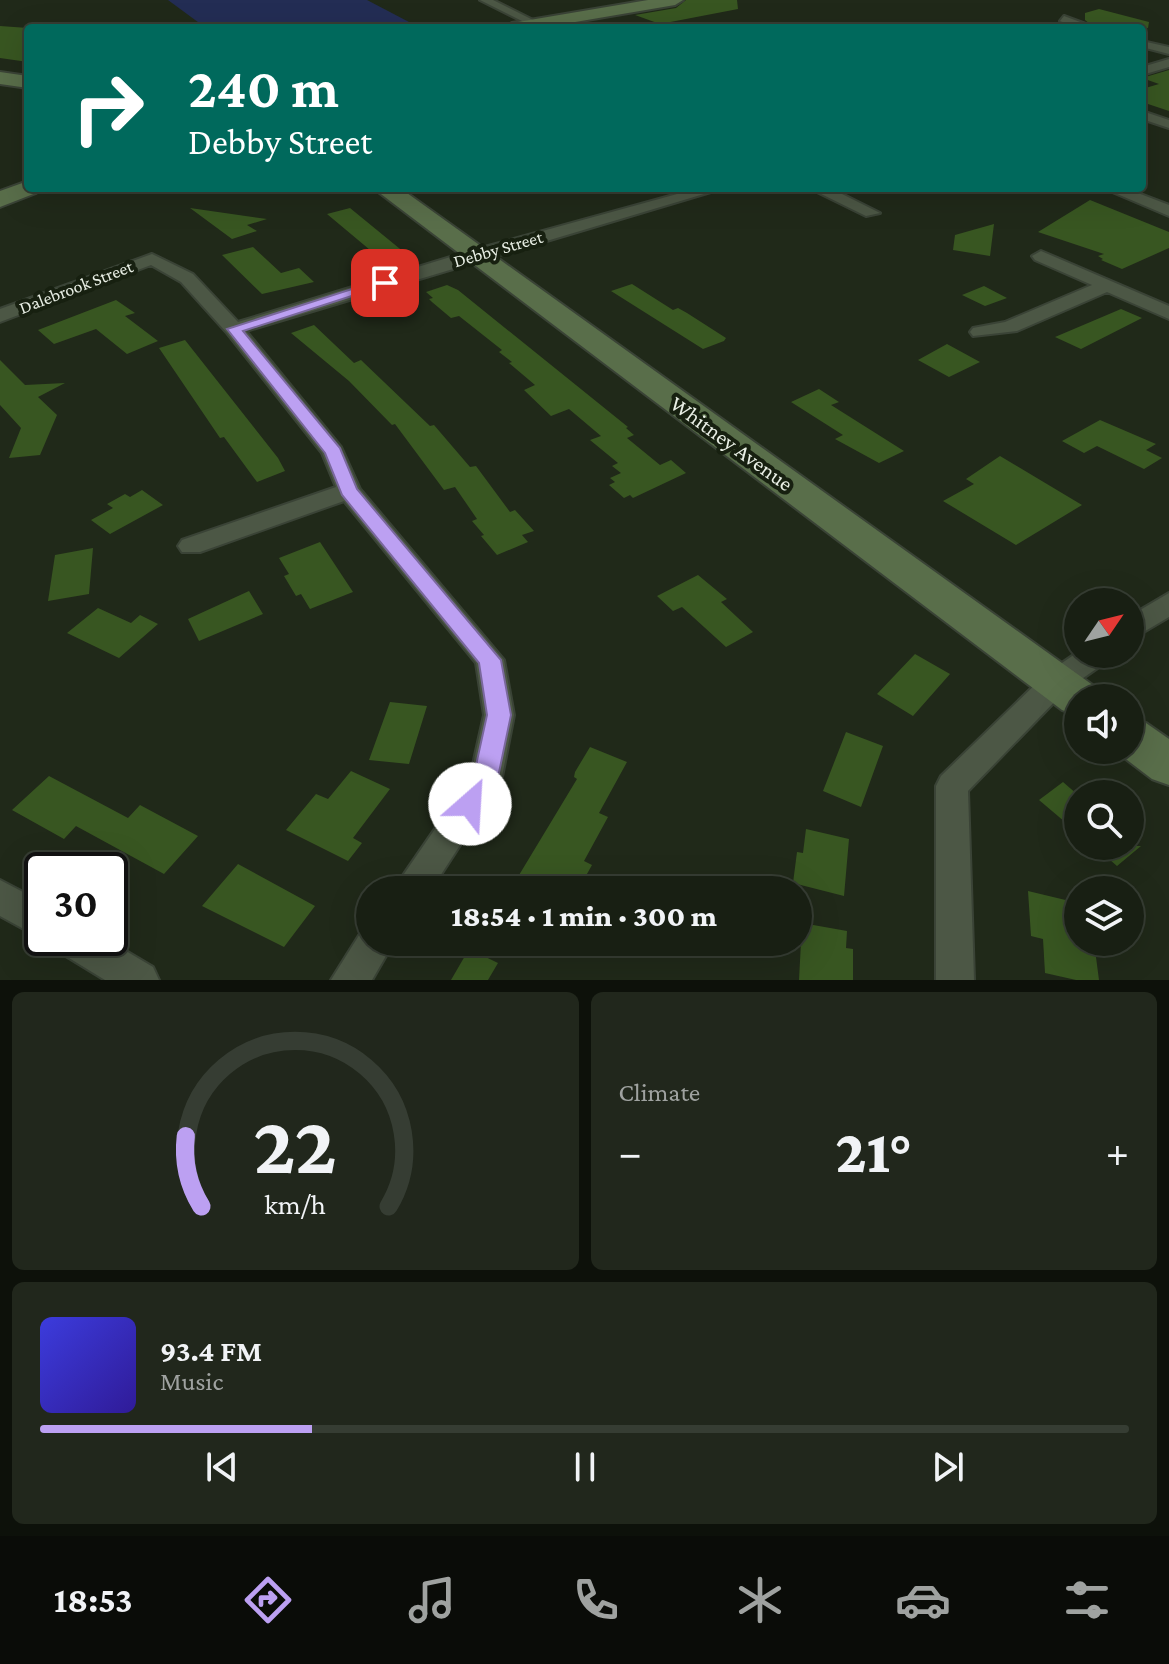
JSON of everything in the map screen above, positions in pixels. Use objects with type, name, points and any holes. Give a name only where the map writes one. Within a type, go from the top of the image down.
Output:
[{"type":"main road","points":[[536,24],[675,0]]},
{"type":"main road","points":[[0,78],[24,81]]},
{"type":"main road","points":[[0,200],[24,190]]},
{"type":"main road","name":"Whitney Avenue","points":[[390,192],[1064,688]]},
{"type":"main road","points":[[1144,746],[1169,765]]},
{"type":"street","points":[[485,0],[536,24]]},
{"type":"street","points":[[1064,19],[1077,24]]},
{"type":"street","points":[[1146,45],[1169,51]]},
{"type":"street","points":[[1146,70],[1169,63]]},
{"type":"street","points":[[1146,116],[1169,124]]},
{"type":"street","name":"Debby Street","points":[[234,329],[476,255],[702,192]]},
{"type":"street","points":[[826,192],[872,213]]},
{"type":"street","points":[[1121,192],[1169,211]]},
{"type":"street","points":[[1041,256],[1169,313]]},
{"type":"street","name":"Dalebrook Street","points":[[0,316],[152,259],[187,278],[234,329]]},
{"type":"street","points":[[980,332],[1010,327],[1108,285]]},
{"type":"street","points":[[234,329],[333,452],[349,491],[490,660],[499,715],[485,782],[421,876]]},
{"type":"street","points":[[191,546],[349,491]]},
{"type":"street","points":[[1144,620],[1169,603]]},
{"type":"street","points":[[1072,684],[1085,668]]},
{"type":"street","points":[[955,980],[952,786],[1064,693]]},
{"type":"street","points":[[0,897],[24,911]]},
{"type":"street","points":[[99,956],[140,980]]},
{"type":"street","points":[[350,980],[366,956]]},
{"type":"shaded area","points":[[168,0],[367,0],[409,22],[398,24],[201,24]]},
{"type":"building","points":[[686,0],[737,0],[738,9],[660,24],[635,15],[676,8]]},
{"type":"building","points":[[1099,9],[1149,22],[1148,28],[1146,24],[1090,24],[1085,20],[1085,13]]},
{"type":"building","points":[[0,26],[24,28],[24,61],[0,58]]},
{"type":"building","points":[[1169,70],[1169,111],[1146,103],[1146,88],[1159,84],[1146,77]]},
{"type":"building","points":[[1090,200],[1169,232],[1169,248],[1122,269],[1101,260],[1098,256],[1104,254],[1038,232]]},
{"type":"building","points":[[190,208],[267,219],[247,225],[257,231],[232,239]]},
{"type":"building","points":[[350,208],[405,253],[382,260],[327,214]]},
{"type":"building","points":[[994,224],[990,256],[953,250],[955,235]]},
{"type":"building","points":[[253,247],[281,273],[299,268],[314,282],[262,294],[222,255]]},
{"type":"building","points":[[632,284],[726,338],[703,349],[611,291]]},
{"type":"building","points":[[447,285],[458,290],[628,427],[634,435],[627,438],[660,465],[671,460],[686,473],[633,498],[630,495],[624,498],[609,485],[615,482],[610,478],[621,473],[612,466],[618,463],[590,440],[601,436],[569,409],[551,416],[524,390],[535,385],[509,363],[512,362],[499,352],[502,350],[459,316],[451,318],[429,299],[433,298],[426,292]]},
{"type":"building","points":[[984,286],[1007,298],[985,306],[962,295]]},
{"type":"building","points":[[116,300],[135,313],[125,316],[158,341],[127,354],[96,329],[54,344],[38,330]]},
{"type":"building","points":[[1121,309],[1142,318],[1081,349],[1055,337]]},
{"type":"building","points":[[314,325],[354,363],[361,360],[430,426],[434,425],[470,467],[476,466],[510,512],[515,510],[534,531],[522,535],[528,542],[497,555],[481,536],[484,535],[472,521],[477,519],[455,487],[444,490],[395,424],[392,425],[349,381],[291,333]]},
{"type":"building","points":[[185,340],[285,471],[257,482],[224,437],[220,438],[159,348]]},
{"type":"building","points":[[947,344],[980,362],[949,377],[918,360]]},
{"type":"building","points":[[0,360],[25,385],[65,383],[38,397],[57,415],[40,455],[9,458],[21,428],[0,405]]},
{"type":"building","points":[[819,389],[839,402],[831,405],[904,451],[879,463],[835,439],[843,435],[791,402]]},
{"type":"building","points":[[1100,420],[1156,444],[1146,450],[1162,458],[1144,469],[1097,446],[1084,453],[1062,441]]},
{"type":"building","points":[[1000,456],[1082,505],[1016,545],[943,501],[974,484],[966,479]]},
{"type":"building","points":[[142,490],[163,505],[110,534],[91,520],[113,508],[107,504],[125,494],[130,497]]},
{"type":"building","points":[[320,542],[353,592],[310,609],[301,594],[296,596],[284,576],[289,574],[279,558]]},
{"type":"building","points":[[93,548],[89,594],[48,601],[55,555]]},
{"type":"building","points":[[698,575],[727,599],[721,602],[753,632],[726,647],[682,607],[673,611],[657,596]]},
{"type":"building","points":[[249,591],[263,614],[199,641],[188,619]]},
{"type":"building","points":[[98,608],[131,623],[140,615],[158,624],[119,658],[67,633]]},
{"type":"building","points":[[915,654],[950,674],[913,716],[877,694]]},
{"type":"building","points":[[390,702],[427,706],[409,764],[369,760]]},
{"type":"building","points":[[846,732],[883,746],[861,807],[823,791]]},
{"type":"building","points":[[590,747],[627,762],[599,813],[608,817],[584,861],[592,865],[586,876],[518,876],[577,779],[575,772]]},
{"type":"building","points":[[351,771],[390,789],[353,838],[362,843],[348,861],[286,830],[316,794],[328,799]]},
{"type":"building","points":[[49,776],[128,818],[140,805],[198,836],[164,874],[76,826],[64,839],[12,810]]},
{"type":"building","points":[[1063,782],[1064,821],[1039,800]]},
{"type":"building","points":[[806,829],[849,839],[844,896],[812,888],[812,876],[794,876],[797,852],[803,853]]},
{"type":"building","points":[[1110,860],[1124,860],[1117,866]]},
{"type":"building","points":[[238,864],[315,906],[284,947],[202,906]]},
{"type":"building","points":[[1028,891],[1064,900],[1064,956],[1096,956],[1099,980],[1076,980],[1045,973],[1043,939],[1031,936]]},
{"type":"building","points":[[812,925],[847,931],[846,948],[853,949],[853,980],[799,980],[800,956],[812,956]]},
{"type":"building","points":[[465,956],[484,956],[498,963],[488,980],[451,980]]},
{"type":"route","points":[[385,283],[234,329],[333,452],[349,491],[490,660],[499,715],[485,782],[470,804]]}]
